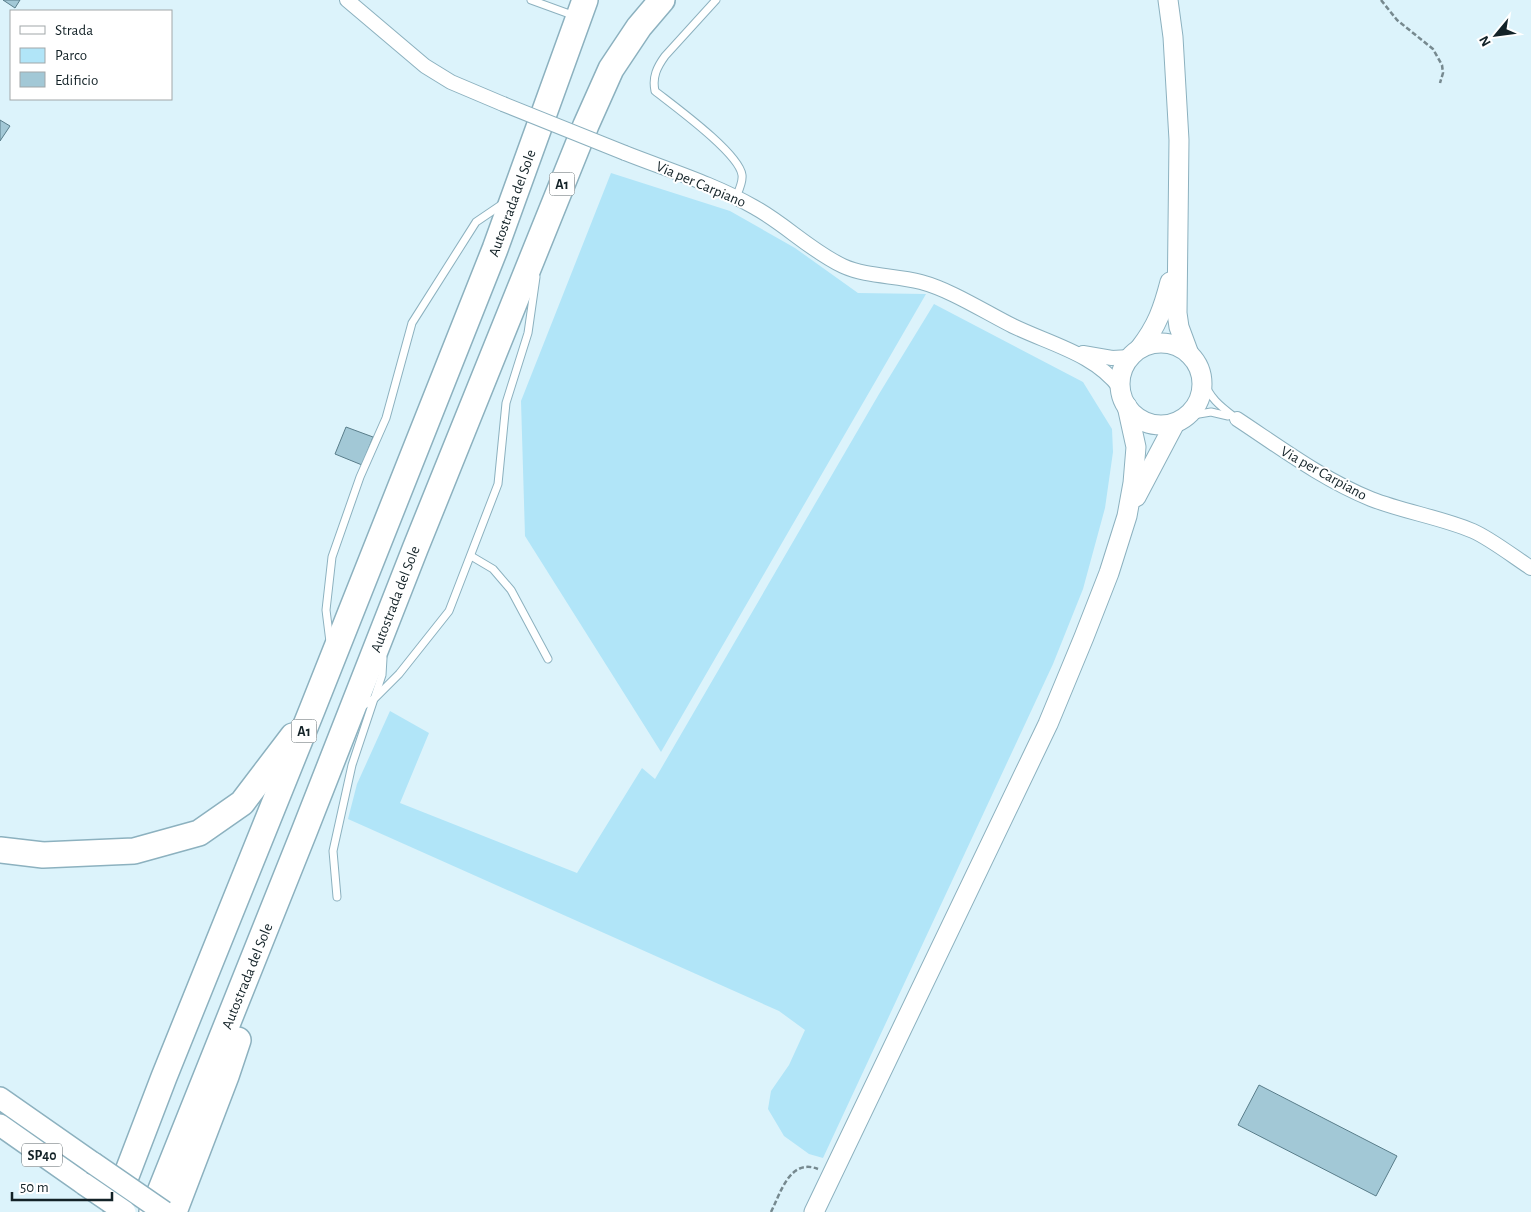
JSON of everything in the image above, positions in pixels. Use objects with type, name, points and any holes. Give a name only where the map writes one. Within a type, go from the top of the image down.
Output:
[{"type":"highway","name":"Autostrada del Sole","points":[[152,1212],[384,626],[586,125],[612,69],[639,27],[662,0]]},
{"type":"highway","name":"Autostrada del Sole","points":[[112,1212],[164,1077],[496,249],[582,9]]},
{"type":"highway","points":[[0,850],[42,855],[134,851],[198,833],[242,803],[312,710]]},
{"type":"highway","points":[[174,1212],[226,1076],[304,832]]},
{"type":"highway","points":[[104,1212],[164,1077]]},
{"type":"main road","points":[[1127,516],[1181,419],[1196,405],[1206,377],[1198,365],[1195,356],[1182,339],[1177,313],[1179,140],[1173,37],[1168,0]]},
{"type":"main road","points":[[1178,239],[1162,310],[1156,326],[1122,372],[1120,388],[1122,398],[1127,406],[1136,416],[1148,423],[1162,425],[1181,419]]},
{"type":"main road","points":[[1135,353],[1152,344],[1165,343],[1178,346],[1195,356]]},
{"type":"main road","points":[[814,1212],[1048,724],[1109,573],[1127,516],[1133,483],[1136,447],[1127,406]]},
{"type":"main road","name":"SP40","points":[[0,1098],[164,1212]]},
{"type":"main road","name":"SP40","points":[[0,1125],[125,1212]]},
{"type":"street","name":"Via per Carpiano","points":[[347,0],[424,66],[451,82],[736,197],[772,217],[821,254],[844,266],[866,273],[922,282],[938,288],[1023,331],[1065,348],[1100,367],[1113,378],[1120,388]]},
{"type":"street","name":"Via per Carpiano","points":[[1065,348],[1112,358],[1135,353]]},
{"type":"street","name":"Via per Carpiano","points":[[1237,419],[1296,459],[1344,486],[1373,499],[1427,515],[1474,532],[1531,568]]},
{"type":"lane","points":[[531,0],[582,9]]},
{"type":"lane","points":[[716,0],[664,56],[658,66],[654,85],[655,91],[722,146],[739,168],[742,175],[736,197]]},
{"type":"lane","name":"A1","points":[[332,661],[326,610],[332,557],[360,477],[386,418],[412,323],[476,222],[515,196]]},
{"type":"lane","points":[[538,264],[542,234]]},
{"type":"lane","points":[[350,715],[375,698],[399,674],[449,611],[498,484],[506,403],[528,333],[537,273]]},
{"type":"lane","name":"Via per Carpiano","points":[[1206,377],[1209,395],[1237,419]]},
{"type":"lane","name":"Via per Carpiano","points":[[1181,419],[1211,412],[1237,419]]},
{"type":"lane","points":[[470,556],[493,569],[511,590],[548,659]]},
{"type":"lane","points":[[337,897],[333,852],[352,765],[382,676],[384,626]]},
{"type":"path","points":[[1381,0],[1397,20],[1433,49],[1442,65],[1443,73],[1440,82]]},
{"type":"path","points":[[1195,356],[1206,377]]},
{"type":"path","points":[[771,1212],[788,1178],[802,1166],[808,1166],[831,1175]]},
{"type":"green space","points":[[611,173],[730,211],[795,248],[858,293],[926,294],[661,752],[525,536],[521,401]]},
{"type":"green space","points":[[934,304],[1083,382],[1112,429],[1113,452],[1105,508],[1083,589],[1053,664],[823,1158],[809,1154],[784,1136],[768,1109],[771,1091],[789,1065],[805,1030],[779,1011],[348,819],[357,784],[390,711],[429,733],[400,803],[577,873],[642,768],[655,779],[879,394]]},
{"type":"building","points":[[3,0],[20,0],[15,8]]},
{"type":"building","points":[[0,120],[10,126],[0,141]]},
{"type":"building","points":[[346,427],[373,437],[362,465],[335,454]]},
{"type":"building","points":[[1259,1085],[1397,1156],[1376,1196],[1238,1125]]}]
